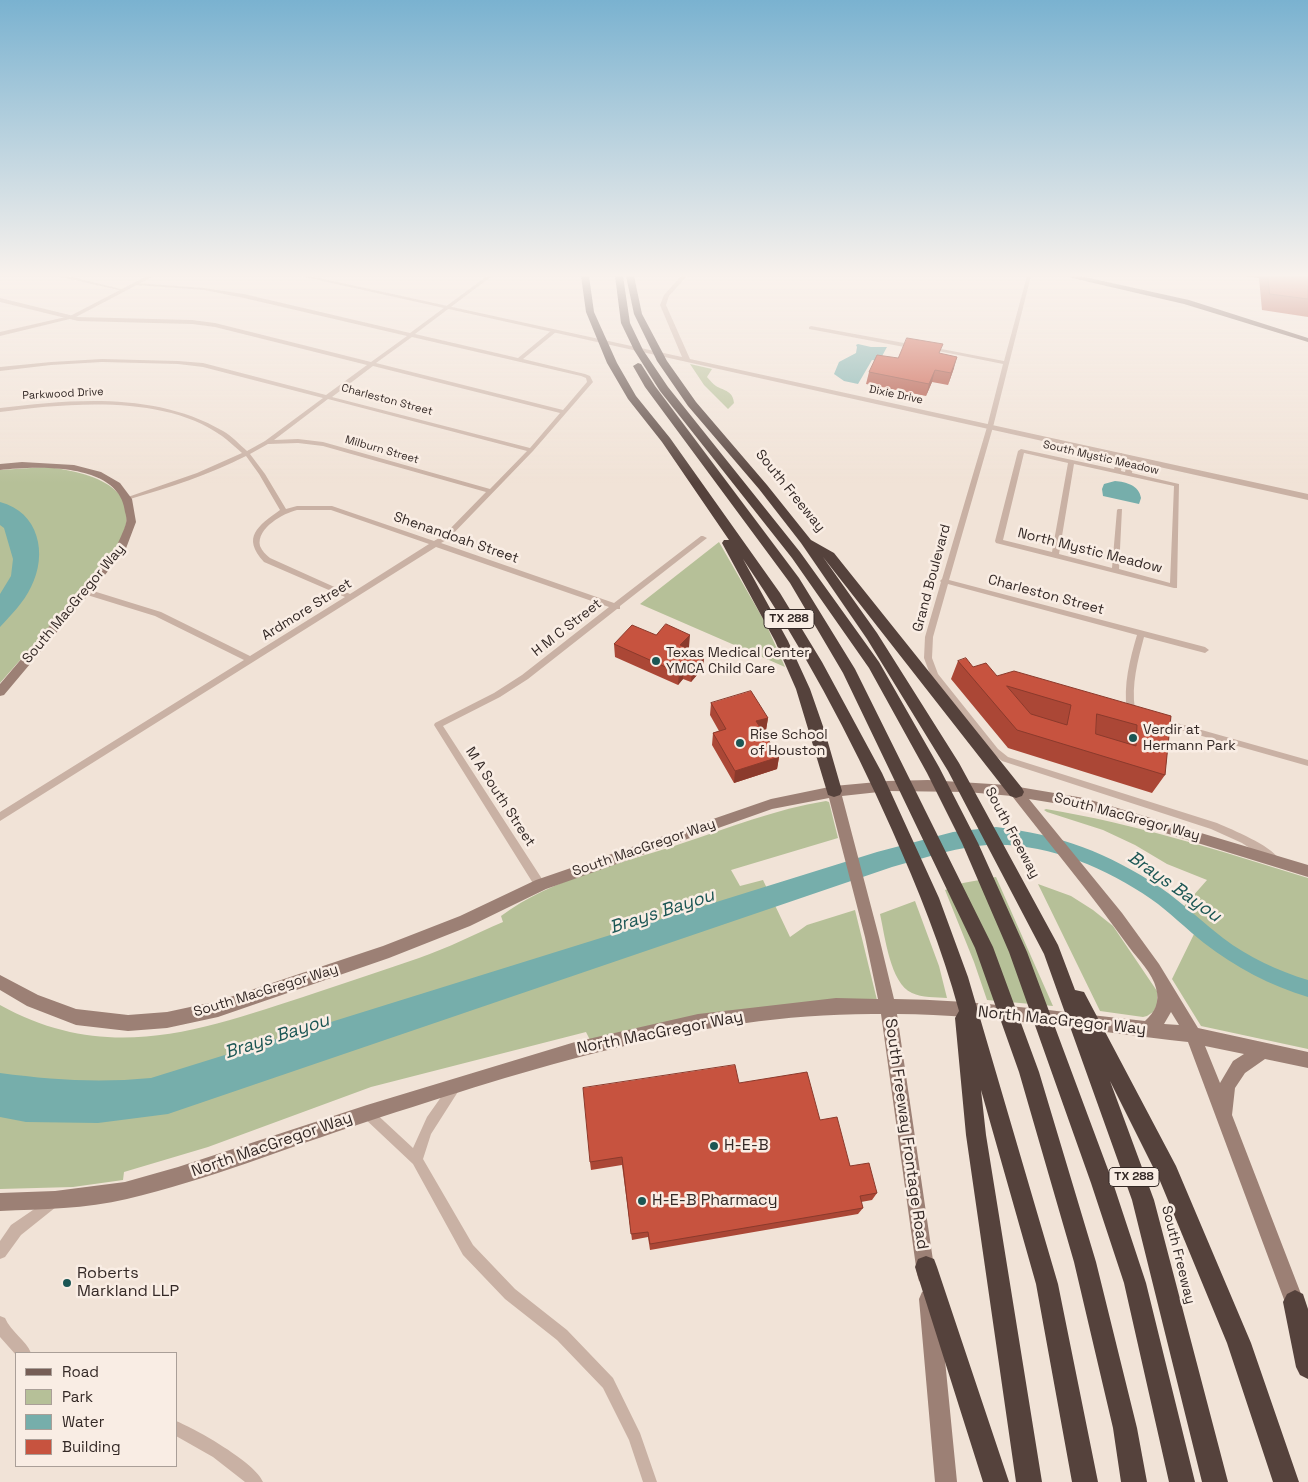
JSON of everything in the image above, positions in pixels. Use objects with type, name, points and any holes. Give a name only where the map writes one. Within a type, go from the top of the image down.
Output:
[{"type":"highway","name":"TX 288","points":[[603,345],[632,397],[666,440],[776,596],[817,665],[874,773],[930,898],[959,977],[1047,1284],[1085,1482]]},
{"type":"highway","points":[[626,345],[650,387],[795,581],[850,673],[984,946],[1029,1072],[1086,1262],[1125,1428],[1134,1482]]},
{"type":"highway","points":[[636,345],[664,390],[796,555],[863,650],[900,708],[970,843],[1018,952],[1102,1183],[1135,1283],[1182,1482]]},
{"type":"highway","name":"South Freeway","points":[[654,345],[662,361],[692,404],[805,540],[872,636],[954,768],[1052,950],[1143,1200],[1215,1482]]},
{"type":"highway","points":[[689,474],[768,613],[798,676],[816,728],[834,791]]},
{"type":"highway","points":[[805,540],[830,556],[1016,792]]},
{"type":"highway","points":[[1052,950],[1168,1174],[1239,1342],[1286,1482]]},
{"type":"highway","points":[[959,977],[976,1135],[1029,1482]]},
{"type":"highway","points":[[926,1267],[996,1482]]},
{"type":"highway","points":[[1295,1302],[1308,1367]]},
{"type":"main road","points":[[0,467],[46,464],[82,469],[112,481],[123,490],[128,498]]},
{"type":"main road","name":"South MacGregor Way","points":[[0,692],[87,592],[121,549],[128,537],[132,521],[128,498]]},
{"type":"main road","name":"South MacGregor Way","points":[[0,982],[33,1002],[76,1017],[128,1023],[167,1020],[218,1008],[384,953],[465,921],[540,884],[771,804],[802,796],[855,789],[923,786],[990,790],[1016,792],[1084,803],[1308,871]]},
{"type":"main road","name":"South Freeway Frontage Road","points":[[834,791],[840,808],[872,937],[899,1060],[926,1267],[946,1482]]},
{"type":"main road","points":[[1016,792],[1117,918],[1154,969],[1193,1035],[1308,1338]]},
{"type":"main road","points":[[1148,1029],[1164,1013],[1166,1001],[1163,983]]},
{"type":"main road","name":"North MacGregor Way","points":[[0,1202],[55,1200],[125,1191],[169,1179],[367,1113],[590,1046],[698,1022],[836,1006],[924,1007],[1148,1029],[1193,1035],[1308,1060]]},
{"type":"main road","points":[[1223,1116],[1227,1086],[1239,1067],[1263,1050]]},
{"type":"street","points":[[293,345],[565,412]]},
{"type":"street","points":[[128,498],[187,480],[248,454],[267,442],[396,345]]},
{"type":"street","points":[[455,345],[583,375],[590,379]]},
{"type":"street","points":[[520,360],[537,345]]},
{"type":"street","name":"Dixie Drive","points":[[621,345],[1308,497]]},
{"type":"street","points":[[679,345],[684,358]]},
{"type":"street","points":[[908,345],[918,347]]},
{"type":"street","name":"Grand Boulevard","points":[[1011,345],[990,427],[929,637],[930,667],[934,675],[989,743],[1005,759],[1214,826],[1253,844],[1276,860]]},
{"type":"street","points":[[927,349],[1007,362]]},
{"type":"street","name":"Charleston Street","points":[[0,369],[100,359],[181,362],[228,370],[531,450]]},
{"type":"street","name":"Ardmore Street","points":[[0,817],[450,534],[531,450],[565,412],[590,379]]},
{"type":"street","name":"Parkwood Drive","points":[[0,410],[77,403],[110,403],[153,408],[179,414],[204,423],[233,440],[248,454],[284,511]]},
{"type":"street","name":"Milburn Street","points":[[267,442],[298,440],[323,444],[491,491]]},
{"type":"street","name":"South Mystic Meadow","points":[[999,541],[1020,451],[1177,485]]},
{"type":"street","points":[[1118,472],[1120,456]]},
{"type":"street","points":[[1128,475],[1131,458]]},
{"type":"street","points":[[1056,556],[1071,462]]},
{"type":"street","points":[[1174,586],[1177,485]]},
{"type":"street","name":"Shenandoah Street","points":[[284,511],[297,508],[332,508],[617,607]]},
{"type":"street","points":[[1115,570],[1120,510]]},
{"type":"street","points":[[284,511],[264,524],[257,537],[255,546],[259,553],[266,560],[351,597]]},
{"type":"street","name":"H M C Street","points":[[438,725],[498,695],[525,677],[703,538]]},
{"type":"street","name":"North Mystic Meadow","points":[[999,541],[1174,586]]},
{"type":"street","name":"Charleston Street","points":[[944,581],[1205,650]]},
{"type":"street","points":[[87,592],[158,614],[250,660]]},
{"type":"street","points":[[1141,634],[1133,667],[1130,706],[1131,710],[1136,714],[1308,763]]},
{"type":"street","name":"M A South Street","points":[[438,725],[540,884]]},
{"type":"street","points":[[417,1160],[419,1146],[431,1118],[455,1087]]},
{"type":"street","points":[[367,1113],[417,1160],[468,1250],[510,1294],[562,1335],[608,1383],[635,1438],[650,1482]]},
{"type":"street","points":[[0,1252],[16,1230],[55,1200]]},
{"type":"street","points":[[0,1324],[3,1330],[23,1352]]},
{"type":"street","points":[[178,1429],[194,1436],[236,1464],[256,1482]]},
{"type":"green space","points":[[690,364],[712,369],[707,377],[716,386],[732,396],[734,403],[728,409],[704,385]]},
{"type":"green space","points":[[46,467],[66,470],[102,481],[115,490],[124,502],[127,516],[123,534],[111,556],[0,683],[0,470]]},
{"type":"green space","points":[[719,542],[766,624],[785,667],[640,604]]},
{"type":"green space","points":[[826,801],[829,802],[838,838],[731,870],[740,886],[763,880],[790,937],[807,925],[855,910],[877,1000],[590,1040],[586,1032],[371,1087],[208,1147],[124,1172],[123,1180],[73,1187],[0,1189],[0,1005],[41,1023],[80,1034],[119,1038],[158,1035],[196,1029],[235,1019],[430,954],[503,922],[501,916],[521,903],[564,882],[588,873],[770,814]]},
{"type":"green space","points":[[1044,810],[1146,830],[1308,878],[1308,1049],[1201,1026],[1172,979],[1196,930],[1178,913],[1207,880],[1167,864],[1135,845],[1103,830],[1047,812]]},
{"type":"green space","points":[[996,877],[1053,1006],[987,1000],[945,890],[963,883]]},
{"type":"green space","points":[[1038,884],[1071,896],[1113,926],[1157,991],[1157,1005],[1153,1012],[1143,1017],[1100,1011]]},
{"type":"green space","points":[[915,901],[939,966],[947,998],[925,997],[912,993],[898,980],[890,958],[880,914]]},
{"type":"water","points":[[856,345],[887,347],[881,358],[886,362],[872,360],[858,384],[844,381],[834,374],[839,362],[856,353]]},
{"type":"water","points":[[1115,481],[1128,483],[1135,487],[1141,498],[1139,504],[1103,496],[1102,489],[1104,484]]},
{"type":"water","points":[[0,502],[13,507],[24,515],[31,525],[39,548],[39,561],[28,593],[0,627],[0,594],[11,576],[13,559],[4,528],[0,525]]},
{"type":"water","points":[[996,827],[1019,830],[1062,840],[1121,864],[1161,888],[1223,938],[1243,951],[1275,968],[1308,980],[1308,997],[1267,981],[1228,960],[1204,943],[1165,909],[1112,875],[1068,857],[1046,851],[1000,845],[977,846],[945,852],[892,867],[168,1114],[98,1123],[26,1122],[0,1117],[0,1073],[76,1080],[151,1078],[877,852],[953,832]]},
{"type":"building","points":[[904,345],[942,345],[939,353],[957,357],[951,373],[935,370],[929,384],[869,372],[877,355],[898,358]]},
{"type":"building","points":[[666,624],[690,635],[680,645],[704,656],[692,670],[684,666],[679,673],[614,644],[632,625],[656,635]]},
{"type":"building","points":[[966,658],[973,667],[986,663],[997,676],[1014,671],[1171,716],[1165,775],[1017,730],[958,661]],"holes":[[[1007,686],[1071,705],[1067,725],[1031,714]],[[1097,714],[1137,725],[1136,746],[1096,734]]]},
{"type":"building","name":"Rise School of Houston","points":[[751,691],[768,718],[756,721],[779,757],[735,771],[713,733],[726,729],[711,703]]},
{"type":"building","name":"H-E-B","points":[[735,1065],[739,1083],[807,1072],[820,1120],[837,1117],[850,1166],[869,1163],[877,1193],[860,1196],[863,1208],[650,1244],[648,1232],[631,1234],[622,1157],[590,1162],[583,1088]]},
{"type":"place","name":"Texas Medical Center YMCA Child Care","points":[[656,661]]},
{"type":"place","name":"Verdir at Hermann Park","points":[[1133,738]]},
{"type":"place","name":"Rise School of Houston","points":[[740,743]]},
{"type":"place","name":"H-E-B","points":[[714,1146]]},
{"type":"place","name":"H-E-B Pharmacy","points":[[642,1201]]},
{"type":"place","name":"Roberts Markland LLP","points":[[67,1283]]},
{"type":"water label","name":"Brays Bayou","points":[[1174,887]]},
{"type":"water label","name":"Brays Bayou","points":[[662,912]]},
{"type":"water label","name":"Brays Bayou","points":[[277,1037]]}]
